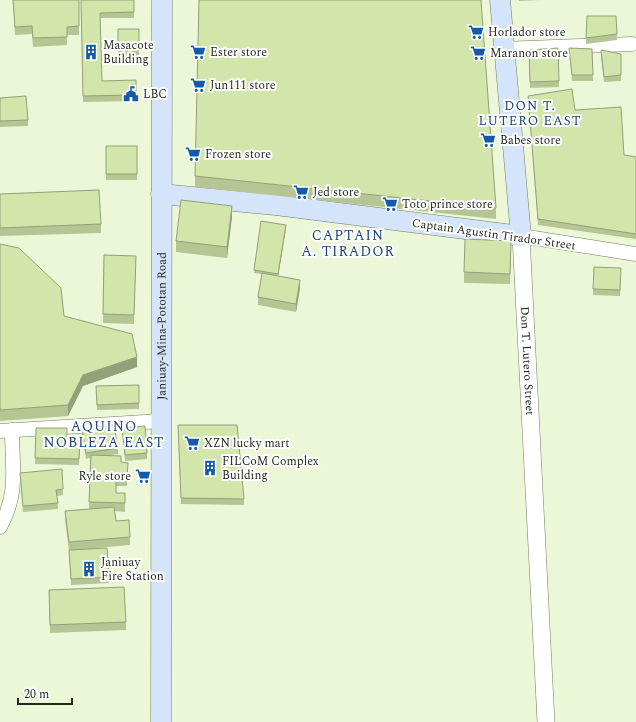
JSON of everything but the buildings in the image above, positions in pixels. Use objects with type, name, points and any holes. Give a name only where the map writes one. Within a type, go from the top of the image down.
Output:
[{"type":"main road","name":"Janiuay-Mina-Pototan Road","points":[[161,722],[162,0]]},
{"type":"main road","name":"Don T. Lutero Street","points":[[500,0],[522,236]]},
{"type":"main road","name":"Captain Agustin Tirador Street","points":[[161,194],[276,205],[522,236]]},
{"type":"street","points":[[504,49],[632,44]]},
{"type":"street","name":"Captain Agustin Tirador Street","points":[[522,236],[636,254]]},
{"type":"street","name":"Don T. Lutero Street","points":[[522,236],[546,722]]},
{"type":"street","points":[[0,527],[6,515],[14,491],[6,430],[161,421]]},
{"type":"place","name":"Horlador store","points":[[476,32]]},
{"type":"place","name":"Masacote Building","points":[[91,52]]},
{"type":"place","name":"Ester store","points":[[198,52]]},
{"type":"place","name":"Maranon store","points":[[478,53]]},
{"type":"place","name":"Jun111 store","points":[[198,85]]},
{"type":"place","name":"LBC","points":[[131,94]]},
{"type":"place","name":"Babes store","points":[[488,140]]},
{"type":"place","name":"Frozen store","points":[[193,154]]},
{"type":"place","name":"Jed store","points":[[301,192]]},
{"type":"place","name":"Toto prince store","points":[[390,204]]},
{"type":"place","name":"XZN lucky mart","points":[[192,443]]},
{"type":"place","name":"FILCoM Complex Building","points":[[210,468]]},
{"type":"place","name":"Ryle store","points":[[143,476]]},
{"type":"place","name":"Janiuay Fire Station","points":[[89,569]]},
{"type":"district","name":"DON T. LUTERO EAST","points":[[530,112]]},
{"type":"district","name":"CAPTAIN A. TIRADOR","points":[[348,244]]},
{"type":"district","name":"AQUINO NOBLEZA EAST","points":[[104,434]]}]
